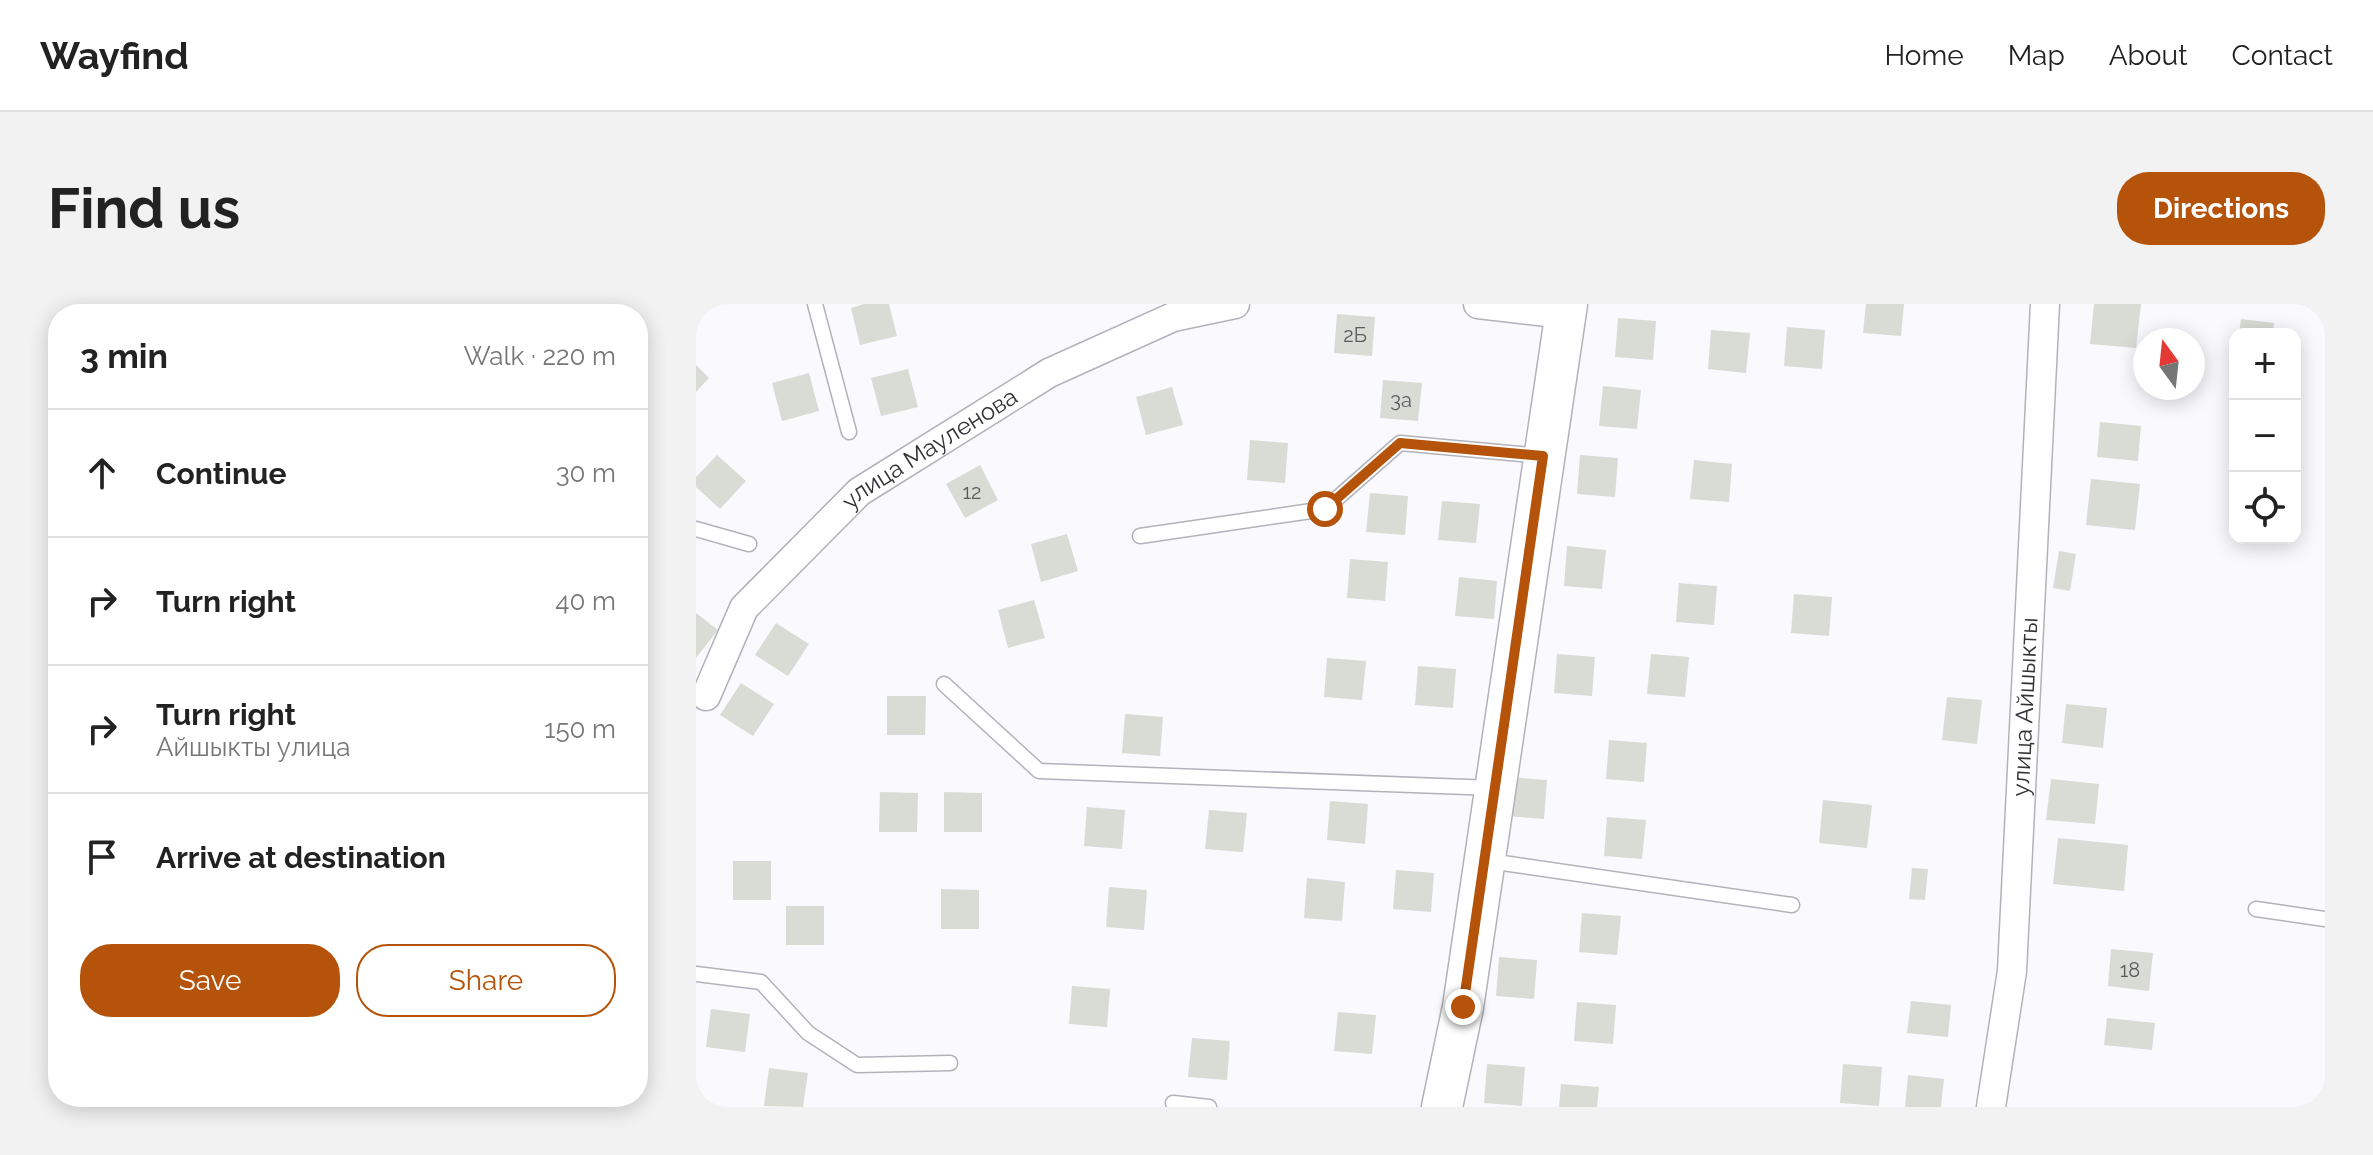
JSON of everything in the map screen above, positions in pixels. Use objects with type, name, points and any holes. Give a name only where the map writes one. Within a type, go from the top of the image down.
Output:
[{"type":"street","name":"улица Мауленова","points":[[706,696],[744,608],[859,492],[1049,373],[1173,317],[1235,304]]},
{"type":"street","points":[[1442,1107],[1463,1007],[1566,309],[1478,304]]},
{"type":"street","name":"улица Айшыкты","points":[[1991,1107],[2012,971],[2045,304]]},
{"type":"lane","points":[[815,304],[849,432]]},
{"type":"lane","points":[[1140,536],[1325,509],[1400,443],[1543,456]]},
{"type":"lane","points":[[696,529],[749,544]]},
{"type":"lane","points":[[944,684],[1039,771],[1495,788]]},
{"type":"lane","points":[[1484,860],[1792,905]]},
{"type":"lane","points":[[2256,909],[2325,919]]},
{"type":"lane","points":[[696,974],[761,982],[808,1033],[857,1065],[950,1063]]},
{"type":"lane","points":[[1173,1103],[1209,1107]]},
{"type":"building","points":[[864,304],[889,304],[897,336],[860,345],[851,308]]},
{"type":"building","points":[[1866,304],[1904,304],[1901,336],[1863,333]]},
{"type":"building","points":[[2094,304],[2141,304],[2138,328],[2133,328],[2133,348],[2090,344]]},
{"type":"building","points":[[1337,314],[1375,317],[1372,356],[1334,353]]},
{"type":"building","points":[[1618,318],[1656,321],[1653,360],[1615,357]]},
{"type":"building","points":[[2241,319],[2274,323],[2274,328],[2240,328]]},
{"type":"building","points":[[1787,327],[1825,330],[1822,369],[1784,366]]},
{"type":"building","points":[[1711,330],[1750,333],[1746,373],[1708,369]]},
{"type":"building","points":[[696,365],[709,378],[696,392]]},
{"type":"building","points":[[908,369],[918,407],[881,416],[871,378]]},
{"type":"building","points":[[809,373],[819,411],[782,421],[772,383]]},
{"type":"building","points":[[1383,380],[1422,383],[1418,421],[1380,418]]},
{"type":"building","points":[[1603,386],[1641,390],[1637,429],[1599,426]]},
{"type":"building","points":[[1172,387],[1183,425],[1146,435],[1136,397]]},
{"type":"building","points":[[2100,422],[2141,426],[2138,461],[2097,457]]},
{"type":"building","points":[[1250,440],[1288,443],[1285,483],[1247,480]]},
{"type":"building","points":[[717,455],[746,481],[720,509],[696,487],[696,477]]},
{"type":"building","points":[[1580,455],[1618,458],[1615,497],[1577,494]]},
{"type":"building","points":[[1694,460],[1732,464],[1729,502],[1690,499]]},
{"type":"building","points":[[980,465],[998,500],[965,518],[946,484]]},
{"type":"building","points":[[2091,479],[2140,484],[2135,530],[2086,525]]},
{"type":"building","points":[[1370,493],[1408,496],[1405,535],[1366,532]]},
{"type":"building","points":[[1442,501],[1480,504],[1476,543],[1438,540]]},
{"type":"building","points":[[1067,534],[1078,571],[1041,582],[1031,544]]},
{"type":"building","points":[[1567,546],[1606,550],[1602,589],[1564,586]]},
{"type":"building","points":[[2059,551],[2076,554],[2070,591],[2053,588]]},
{"type":"building","points":[[1350,559],[1388,562],[1385,601],[1347,598]]},
{"type":"building","points":[[1459,577],[1497,581],[1494,619],[1455,616]]},
{"type":"building","points":[[1679,583],[1717,586],[1714,625],[1676,622]]},
{"type":"building","points":[[1794,594],[1832,597],[1829,636],[1791,633]]},
{"type":"building","points":[[1034,600],[1045,638],[1008,648],[998,610]]},
{"type":"building","points":[[696,613],[718,630],[696,658]]},
{"type":"building","points":[[776,623],[809,644],[788,676],[755,655]]},
{"type":"building","points":[[1557,654],[1595,657],[1592,696],[1554,693]]},
{"type":"building","points":[[1651,654],[1689,657],[1685,697],[1647,694]]},
{"type":"building","points":[[1327,658],[1366,661],[1362,700],[1324,697]]},
{"type":"building","points":[[1418,666],[1456,669],[1453,708],[1415,705]]},
{"type":"building","points":[[741,683],[774,704],[753,736],[720,715]]},
{"type":"building","points":[[887,696],[926,696],[925,735],[887,735]]},
{"type":"building","points":[[1947,697],[1982,700],[1977,744],[1942,740]]},
{"type":"building","points":[[2066,704],[2107,708],[2103,748],[2062,743]]},
{"type":"building","points":[[1125,714],[1163,717],[1160,756],[1122,753]]},
{"type":"building","points":[[1609,740],[1647,743],[1644,782],[1606,779]]},
{"type":"building","points":[[1509,777],[1547,780],[1544,819],[1505,816]]},
{"type":"building","points":[[2051,779],[2099,784],[2095,824],[2046,820]]},
{"type":"building","points":[[880,792],[918,793],[917,832],[879,832]]},
{"type":"building","points":[[944,792],[982,793],[982,832],[944,832]]},
{"type":"building","points":[[1823,800],[1872,805],[1867,848],[1819,843]]},
{"type":"building","points":[[1330,801],[1368,804],[1365,844],[1327,840]]},
{"type":"building","points":[[1087,807],[1125,810],[1122,849],[1084,846]]},
{"type":"building","points":[[1209,810],[1247,813],[1243,852],[1205,849]]},
{"type":"building","points":[[1607,817],[1646,820],[1642,859],[1604,856]]},
{"type":"building","points":[[2058,838],[2128,845],[2124,891],[2053,884]]},
{"type":"building","points":[[733,861],[771,861],[771,900],[733,900]]},
{"type":"building","points":[[1912,868],[1928,869],[1925,900],[1909,899]]},
{"type":"building","points":[[1396,870],[1434,873],[1431,912],[1393,909]]},
{"type":"building","points":[[1307,878],[1345,882],[1342,921],[1304,918]]},
{"type":"building","points":[[1109,887],[1147,890],[1144,930],[1106,927]]},
{"type":"building","points":[[941,889],[979,890],[979,929],[941,929]]},
{"type":"building","points":[[786,906],[824,906],[824,945],[786,945]]},
{"type":"building","points":[[1582,913],[1621,916],[1617,955],[1579,952]]},
{"type":"building","points":[[2111,949],[2153,953],[2149,991],[2108,986]]},
{"type":"building","points":[[1499,957],[1537,960],[1534,999],[1496,996]]},
{"type":"building","points":[[1072,986],[1110,989],[1107,1027],[1069,1024]]},
{"type":"building","points":[[1911,1001],[1951,1005],[1948,1037],[1907,1033]]},
{"type":"building","points":[[1577,1002],[1616,1005],[1613,1044],[1574,1041]]},
{"type":"building","points":[[711,1009],[750,1014],[745,1052],[706,1047]]},
{"type":"building","points":[[1338,1012],[1376,1015],[1372,1054],[1334,1051]]},
{"type":"building","points":[[2107,1018],[2155,1023],[2152,1050],[2104,1045]]},
{"type":"building","points":[[1192,1038],[1230,1041],[1227,1080],[1188,1077]]},
{"type":"building","points":[[1487,1064],[1525,1067],[1522,1106],[1484,1103]]},
{"type":"building","points":[[1843,1064],[1882,1067],[1879,1106],[1840,1103]]},
{"type":"building","points":[[769,1068],[808,1073],[803,1107],[764,1106]]},
{"type":"building","points":[[1908,1075],[1944,1079],[1941,1107],[1905,1107]]},
{"type":"building","points":[[1561,1084],[1599,1087],[1597,1107],[1559,1107]]},
{"type":"route","points":[[1325,509],[1400,443],[1543,456],[1463,1007]]}]
